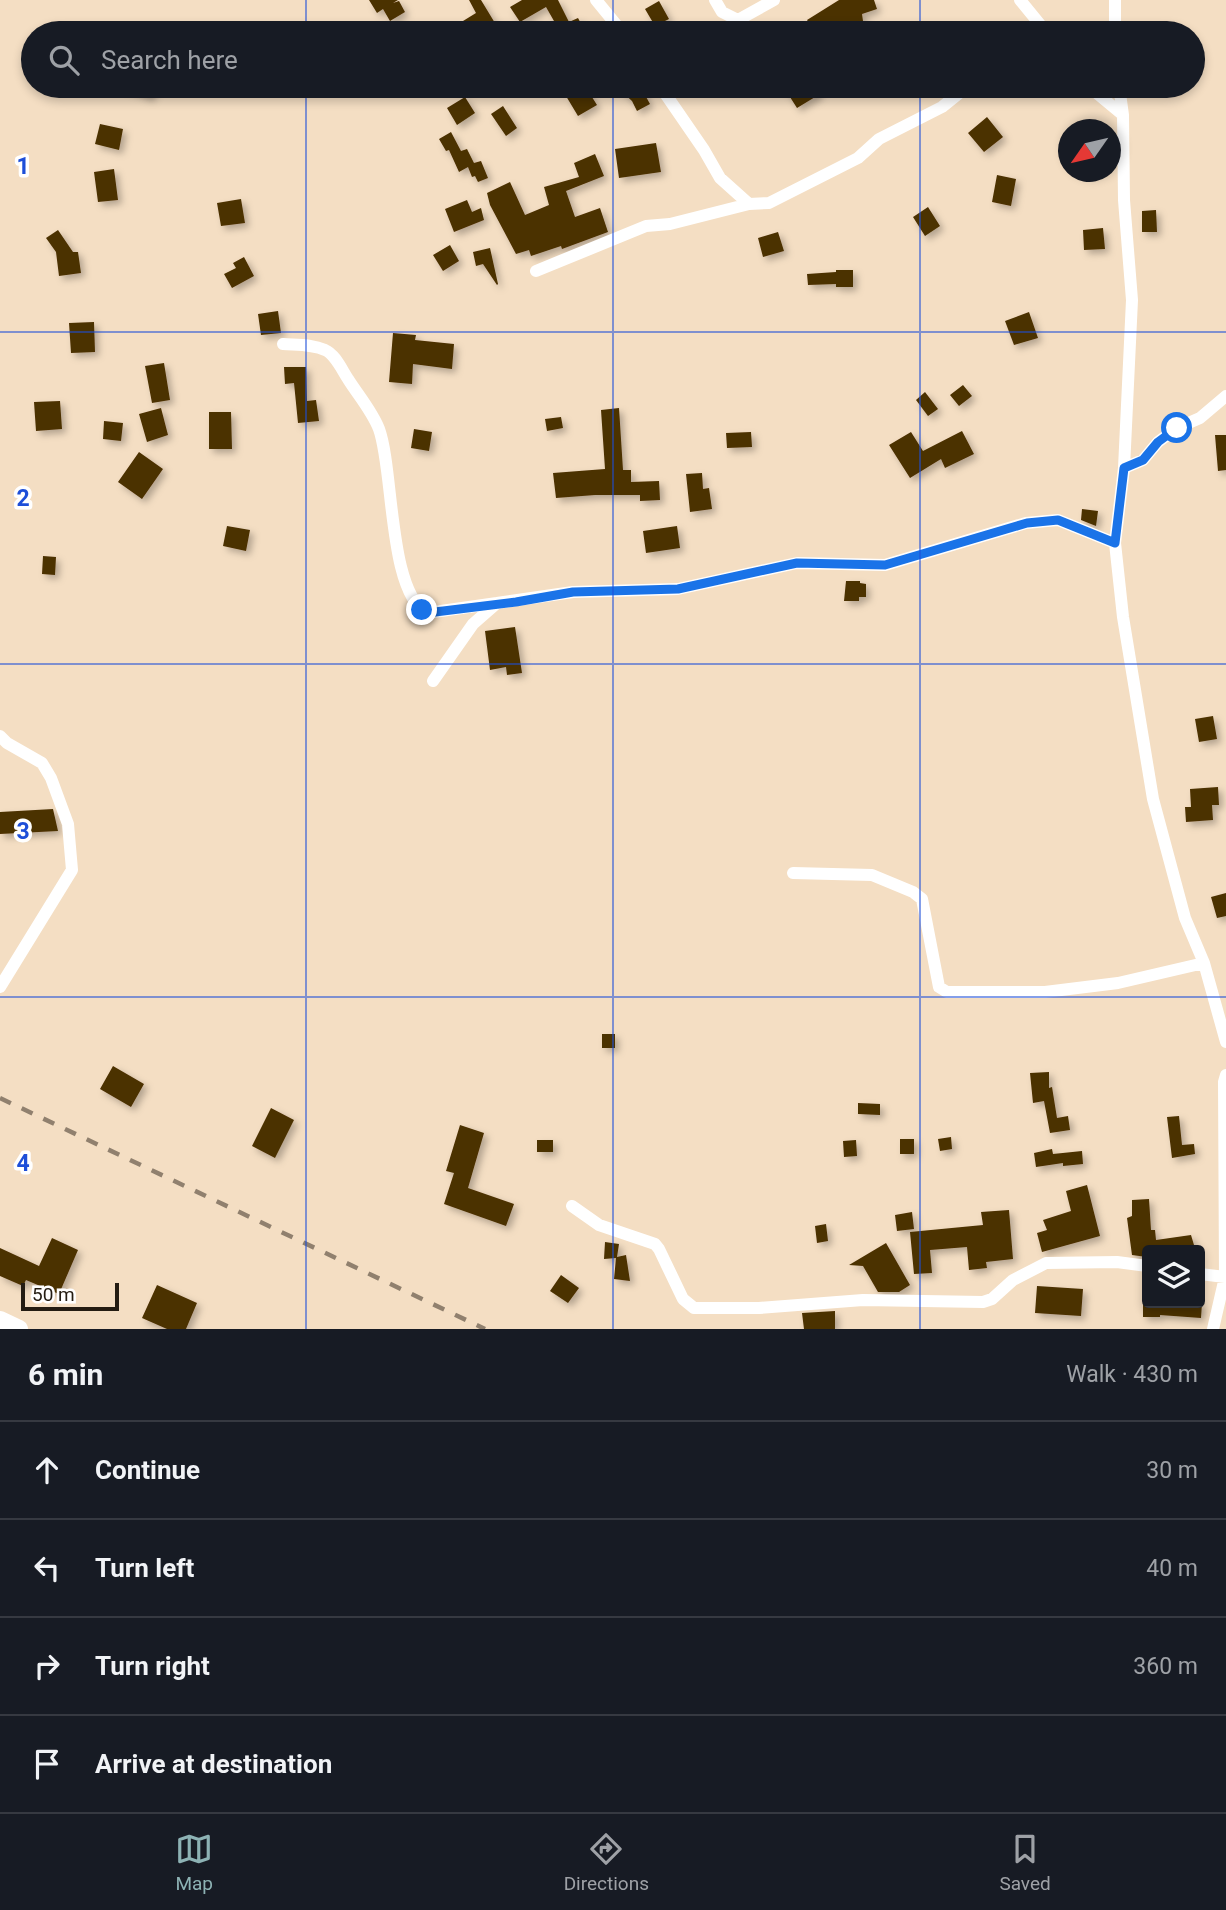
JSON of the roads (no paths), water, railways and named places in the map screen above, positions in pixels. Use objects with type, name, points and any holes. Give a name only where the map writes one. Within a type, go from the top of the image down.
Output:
[{"type":"main road","points":[[0,1321],[19,1329]]},
{"type":"street","points":[[596,0],[613,21]]},
{"type":"street","points":[[715,0],[722,12],[738,20],[774,0]]},
{"type":"street","points":[[1020,0],[1037,21]]},
{"type":"street","points":[[1115,0],[1115,21]]},
{"type":"street","points":[[668,98],[720,178],[749,204]]},
{"type":"street","points":[[536,271],[646,226],[670,224],[749,204],[769,203],[858,158],[879,139],[942,107],[953,98]]},
{"type":"street","points":[[1102,98],[1123,115]]},
{"type":"street","points":[[1121,98],[1124,200],[1132,300],[1124,468],[1115,543],[1123,617],[1153,799],[1185,918],[1204,963],[1225,1035]]},
{"type":"street","points":[[283,344],[314,346],[329,351],[379,430],[396,545],[409,588],[419,608],[427,613],[573,592],[678,589],[797,563],[885,565],[1027,523],[1058,520],[1115,543]]},
{"type":"street","points":[[1124,468],[1143,460],[1158,442],[1177,428],[1200,418],[1226,396]]},
{"type":"street","points":[[433,681],[473,624],[497,603]]},
{"type":"street","points":[[0,736],[7,743],[42,763],[51,778],[68,824],[72,870],[0,988]]},
{"type":"street","points":[[793,873],[872,875],[922,899],[939,987],[947,992],[1045,992],[1118,983],[1204,963]]},
{"type":"street","points":[[1213,1329],[1225,1277],[1226,1075]]},
{"type":"street","points":[[572,1206],[599,1225],[655,1244],[683,1299],[694,1308],[759,1308],[863,1300],[983,1302],[992,1299],[1013,1280],[1046,1263],[1117,1262],[1142,1265]]},
{"type":"street","points":[[1205,1275],[1225,1277]]},
{"type":"railway","points":[[0,1098],[485,1329]]}]
